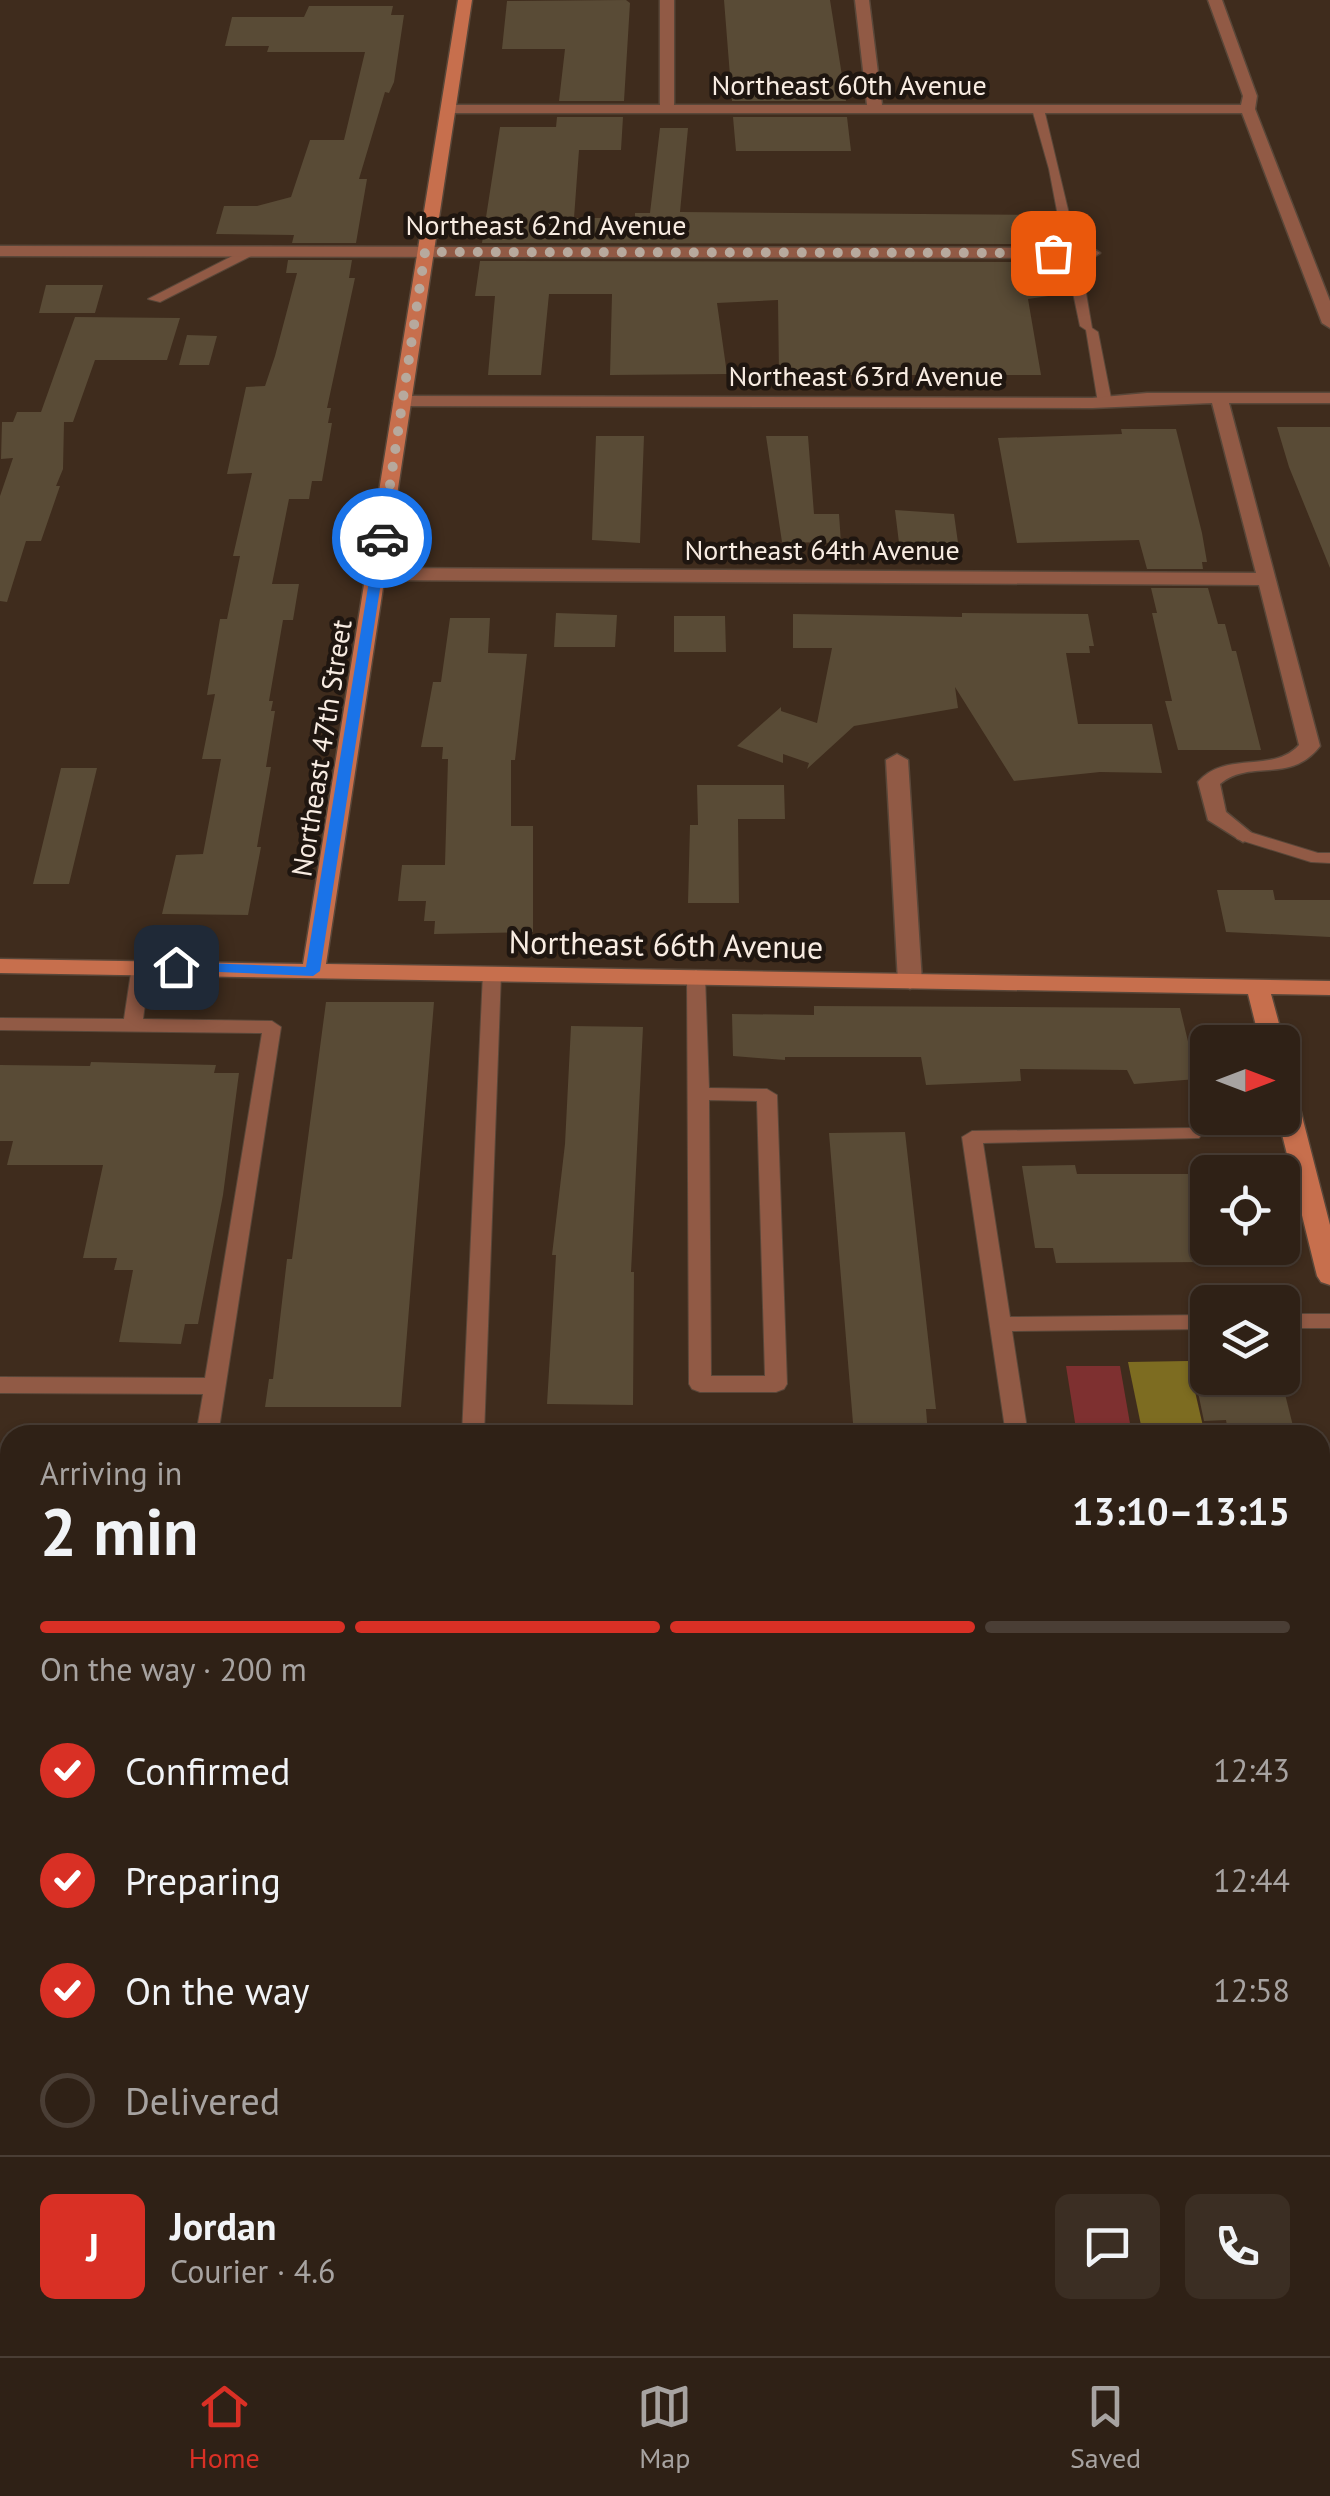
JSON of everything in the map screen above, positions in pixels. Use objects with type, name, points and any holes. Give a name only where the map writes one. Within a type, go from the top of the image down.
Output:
[{"type":"street","name":"Northeast 47th Street","points":[[313,971],[465,0]]},
{"type":"street","points":[[667,0],[667,109]]},
{"type":"street","points":[[862,0],[875,110]]},
{"type":"street","points":[[1215,0],[1250,96],[1248,109],[1330,323]]},
{"type":"street","name":"Northeast 60th Avenue","points":[[450,109],[1248,109]]},
{"type":"street","name":"Northeast 62nd Avenue","points":[[0,251],[1092,253]]},
{"type":"street","points":[[1220,398],[1310,746],[1295,761],[1227,770],[1209,782],[1216,815],[1243,834]]},
{"type":"street","name":"Northeast 63rd Avenue","points":[[402,401],[1105,403],[1330,398]]},
{"type":"street","name":"Northeast 64th Avenue","points":[[377,574],[1268,579]]},
{"type":"street","points":[[898,760],[910,982]]},
{"type":"street","name":"Northeast 66th Avenue","points":[[0,966],[1330,988]]},
{"type":"street","points":[[1258,987],[1268,1025]]},
{"type":"street","points":[[1294,1135],[1330,1276]]},
{"type":"lane","points":[[1038,109],[1068,237],[1092,253],[1075,269],[1105,403]]},
{"type":"lane","points":[[155,300],[248,252]]},
{"type":"lane","points":[[1243,834],[1317,858],[1330,858]]},
{"type":"lane","points":[[133,1025],[141,966]]},
{"type":"lane","points":[[473,1425],[492,972]]},
{"type":"lane","points":[[696,976],[700,1384],[776,1384],[767,1095],[699,1094]]},
{"type":"lane","points":[[0,1024],[272,1027],[209,1425]]},
{"type":"lane","points":[[1015,1425],[972,1136],[1190,1134]]},
{"type":"lane","points":[[1300,1321],[1330,1320]]},
{"type":"lane","points":[[1000,1324],[1190,1322]]},
{"type":"lane","points":[[0,1385],[215,1386]]},
{"type":"shaded area","points":[[1188,1361],[1190,1395],[1196,1395],[1203,1425],[1141,1425],[1128,1362]]},
{"type":"shaded area","points":[[1066,1366],[1120,1366],[1130,1425],[1075,1425]]},
{"type":"building","points":[[724,0],[830,0],[846,101],[732,101]]},
{"type":"building","points":[[507,1],[630,3],[624,101],[559,101],[565,49],[502,49]]},
{"type":"building","points":[[309,6],[393,6],[391,15],[404,15],[394,82],[389,93],[385,92],[359,179],[367,179],[356,243],[292,243],[294,235],[216,234],[224,206],[257,206],[291,197],[310,140],[344,140],[365,52],[267,52],[269,46],[225,46],[232,17],[304,17]]},
{"type":"building","points":[[557,117],[623,117],[621,150],[579,150],[574,218],[635,218],[635,213],[650,213],[660,128],[688,128],[680,212],[1042,215],[1050,244],[482,243],[500,127],[556,127]]},
{"type":"building","points":[[733,117],[847,117],[851,151],[736,151]]},
{"type":"building","points":[[288,260],[352,260],[349,278],[355,278],[327,408],[331,408],[328,423],[332,423],[322,481],[312,481],[309,499],[289,499],[272,584],[299,584],[293,620],[283,620],[269,701],[273,701],[271,711],[275,711],[266,767],[271,767],[248,915],[162,914],[176,855],[203,854],[221,759],[202,759],[215,694],[207,695],[220,619],[227,619],[240,556],[233,556],[252,473],[227,474],[246,387],[265,386],[275,356],[297,273],[286,273]]},
{"type":"building","points":[[480,261],[1054,262],[1062,294],[1028,299],[1041,375],[779,375],[778,300],[717,303],[727,374],[610,375],[612,294],[549,294],[541,375],[488,375],[495,296],[475,296]]},
{"type":"building","points":[[46,285],[103,285],[95,313],[39,313]]},
{"type":"building","points":[[75,317],[180,318],[167,360],[95,360],[73,422],[64,422],[63,469],[56,486],[60,486],[41,541],[26,541],[7,602],[0,601],[0,496],[13,458],[1,459],[2,422],[13,422],[17,412],[41,412]]},
{"type":"building","points":[[187,335],[217,336],[209,365],[179,365]]},
{"type":"building","points":[[1277,427],[1330,427],[1330,568],[1289,467]]},
{"type":"building","points":[[1121,429],[1176,429],[1202,533],[1207,562],[1202,562],[1203,569],[1147,569],[1139,540],[1017,543],[998,438],[1122,434]]},
{"type":"building","points":[[596,436],[644,436],[640,543],[592,540]]},
{"type":"building","points":[[766,436],[808,436],[814,514],[839,514],[841,543],[782,542]]},
{"type":"building","points":[[895,510],[954,514],[958,543],[899,543]]},
{"type":"building","points":[[1151,588],[1208,588],[1218,624],[1225,624],[1232,651],[1236,651],[1261,750],[1178,750],[1165,701],[1172,701],[1152,613],[1157,613]]},
{"type":"building","points":[[556,613],[617,615],[615,647],[554,647]]},
{"type":"building","points":[[962,613],[1088,614],[1094,646],[1089,646],[1090,653],[1066,653],[1078,724],[1152,724],[1162,773],[1100,772],[1014,781],[955,687],[958,708],[854,726],[807,769],[809,763],[783,754],[783,763],[737,746],[781,707],[781,711],[817,723],[832,648],[793,648],[793,614],[962,617]]},
{"type":"building","points":[[674,616],[725,616],[726,652],[674,652]]},
{"type":"building","points":[[450,618],[490,618],[488,653],[527,654],[515,760],[511,760],[511,826],[533,826],[533,932],[434,934],[435,921],[424,921],[426,901],[398,901],[402,865],[445,865],[448,759],[442,759],[443,747],[421,747],[433,682],[441,682]]},
{"type":"building","points":[[61,768],[97,768],[69,884],[33,884]]},
{"type":"building","points":[[697,785],[784,785],[785,819],[738,819],[739,903],[688,903],[690,825],[698,825]]},
{"type":"building","points":[[1217,890],[1273,890],[1275,900],[1330,900],[1330,937],[1226,932]]},
{"type":"building","points":[[326,1002],[434,1002],[401,1407],[265,1407],[269,1379],[273,1379],[287,1259],[292,1259]]},
{"type":"building","points":[[814,1006],[1180,1008],[1190,1050],[1190,1080],[1134,1084],[1127,1070],[1020,1069],[1021,1081],[926,1085],[921,1057],[785,1060],[733,1056],[732,1014],[814,1015]]},
{"type":"building","points":[[571,1026],[643,1027],[631,1272],[633,1405],[547,1404],[556,1255],[552,1255],[565,1144]]},
{"type":"building","points":[[91,1062],[216,1065],[214,1073],[239,1073],[223,1195],[198,1324],[185,1324],[181,1344],[119,1342],[133,1270],[114,1270],[117,1258],[83,1258],[103,1165],[7,1165],[13,1141],[0,1141],[0,1065],[90,1066]]},
{"type":"building","points":[[905,1132],[936,1409],[926,1409],[927,1425],[853,1425],[829,1133]]},
{"type":"building","points":[[1075,1165],[1077,1174],[1190,1174],[1190,1262],[1056,1263],[1053,1248],[1035,1248],[1022,1166]]},
{"type":"building","points":[[1199,1395],[1285,1395],[1293,1425],[1227,1425],[1226,1420],[1204,1421]]},
{"type":"way so far","points":[[382,538],[425,252],[1053,253]]},
{"type":"route","points":[[176,967],[313,971],[382,538]]}]
